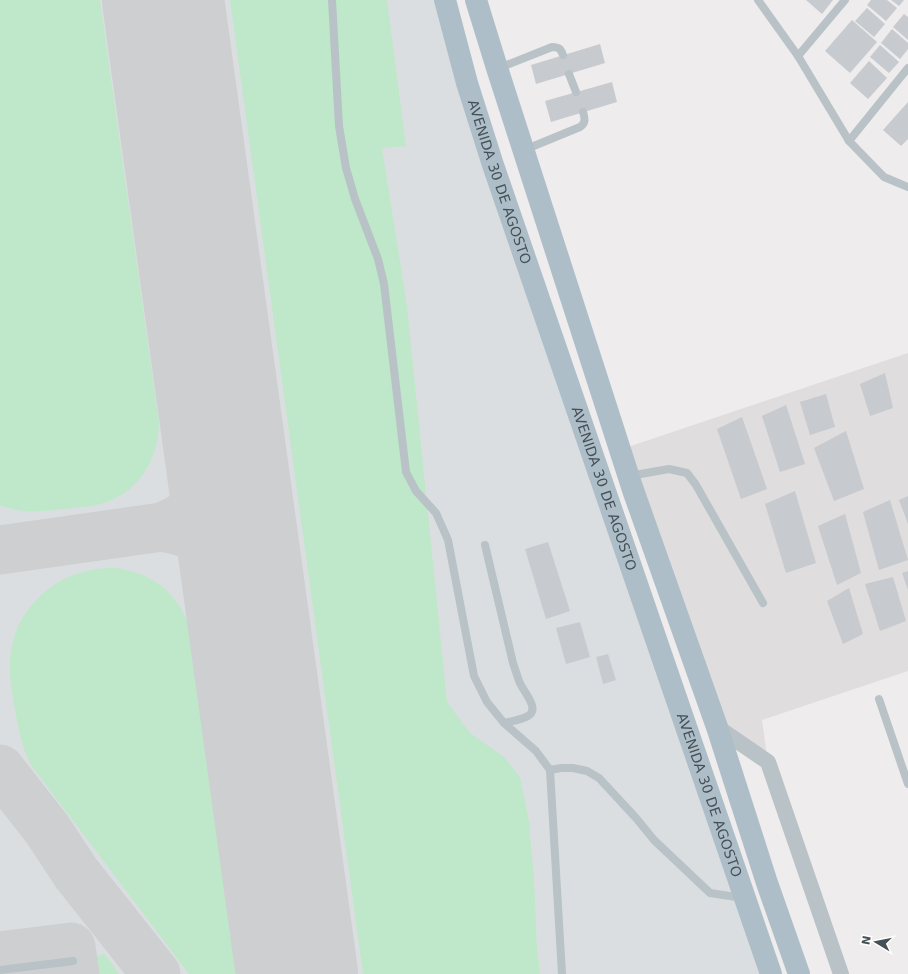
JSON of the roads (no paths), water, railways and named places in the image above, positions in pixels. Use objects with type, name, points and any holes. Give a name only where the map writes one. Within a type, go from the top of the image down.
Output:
[{"type":"main road","name":"AVENIDA 30 DE AGOSTO","points":[[445,0],[467,82],[493,165],[609,498],[771,974]]},
{"type":"main road","name":"AVENIDA 30 DE AGOSTO","points":[[476,0],[628,476],[717,727],[767,884],[799,974]]},
{"type":"street","points":[[717,727],[768,762],[841,974]]},
{"type":"lane","points":[[332,0],[339,126],[346,168],[355,199],[378,259],[384,284],[406,472],[416,491],[436,513],[448,540],[474,676],[488,702],[504,723],[536,751],[550,770],[562,974]]},
{"type":"lane","points":[[758,0],[798,56],[849,141],[884,176],[908,187]]},
{"type":"lane","points":[[798,56],[845,0]]},
{"type":"lane","points":[[497,68],[552,47],[557,47],[561,50],[563,55]]},
{"type":"lane","points":[[849,141],[908,68]]},
{"type":"lane","points":[[569,74],[576,92]]},
{"type":"lane","points":[[524,151],[580,127],[585,122],[583,112]]},
{"type":"lane","points":[[628,476],[669,469],[687,473],[696,485],[763,603]]},
{"type":"lane","points":[[485,545],[513,663],[519,682],[532,703],[533,708],[532,713],[528,716],[504,723]]},
{"type":"lane","points":[[879,699],[908,784]]},
{"type":"lane","points":[[550,770],[573,768],[586,771],[599,778],[654,840],[710,893],[744,898]]},
{"type":"lane","points":[[0,970],[73,961]]}]
